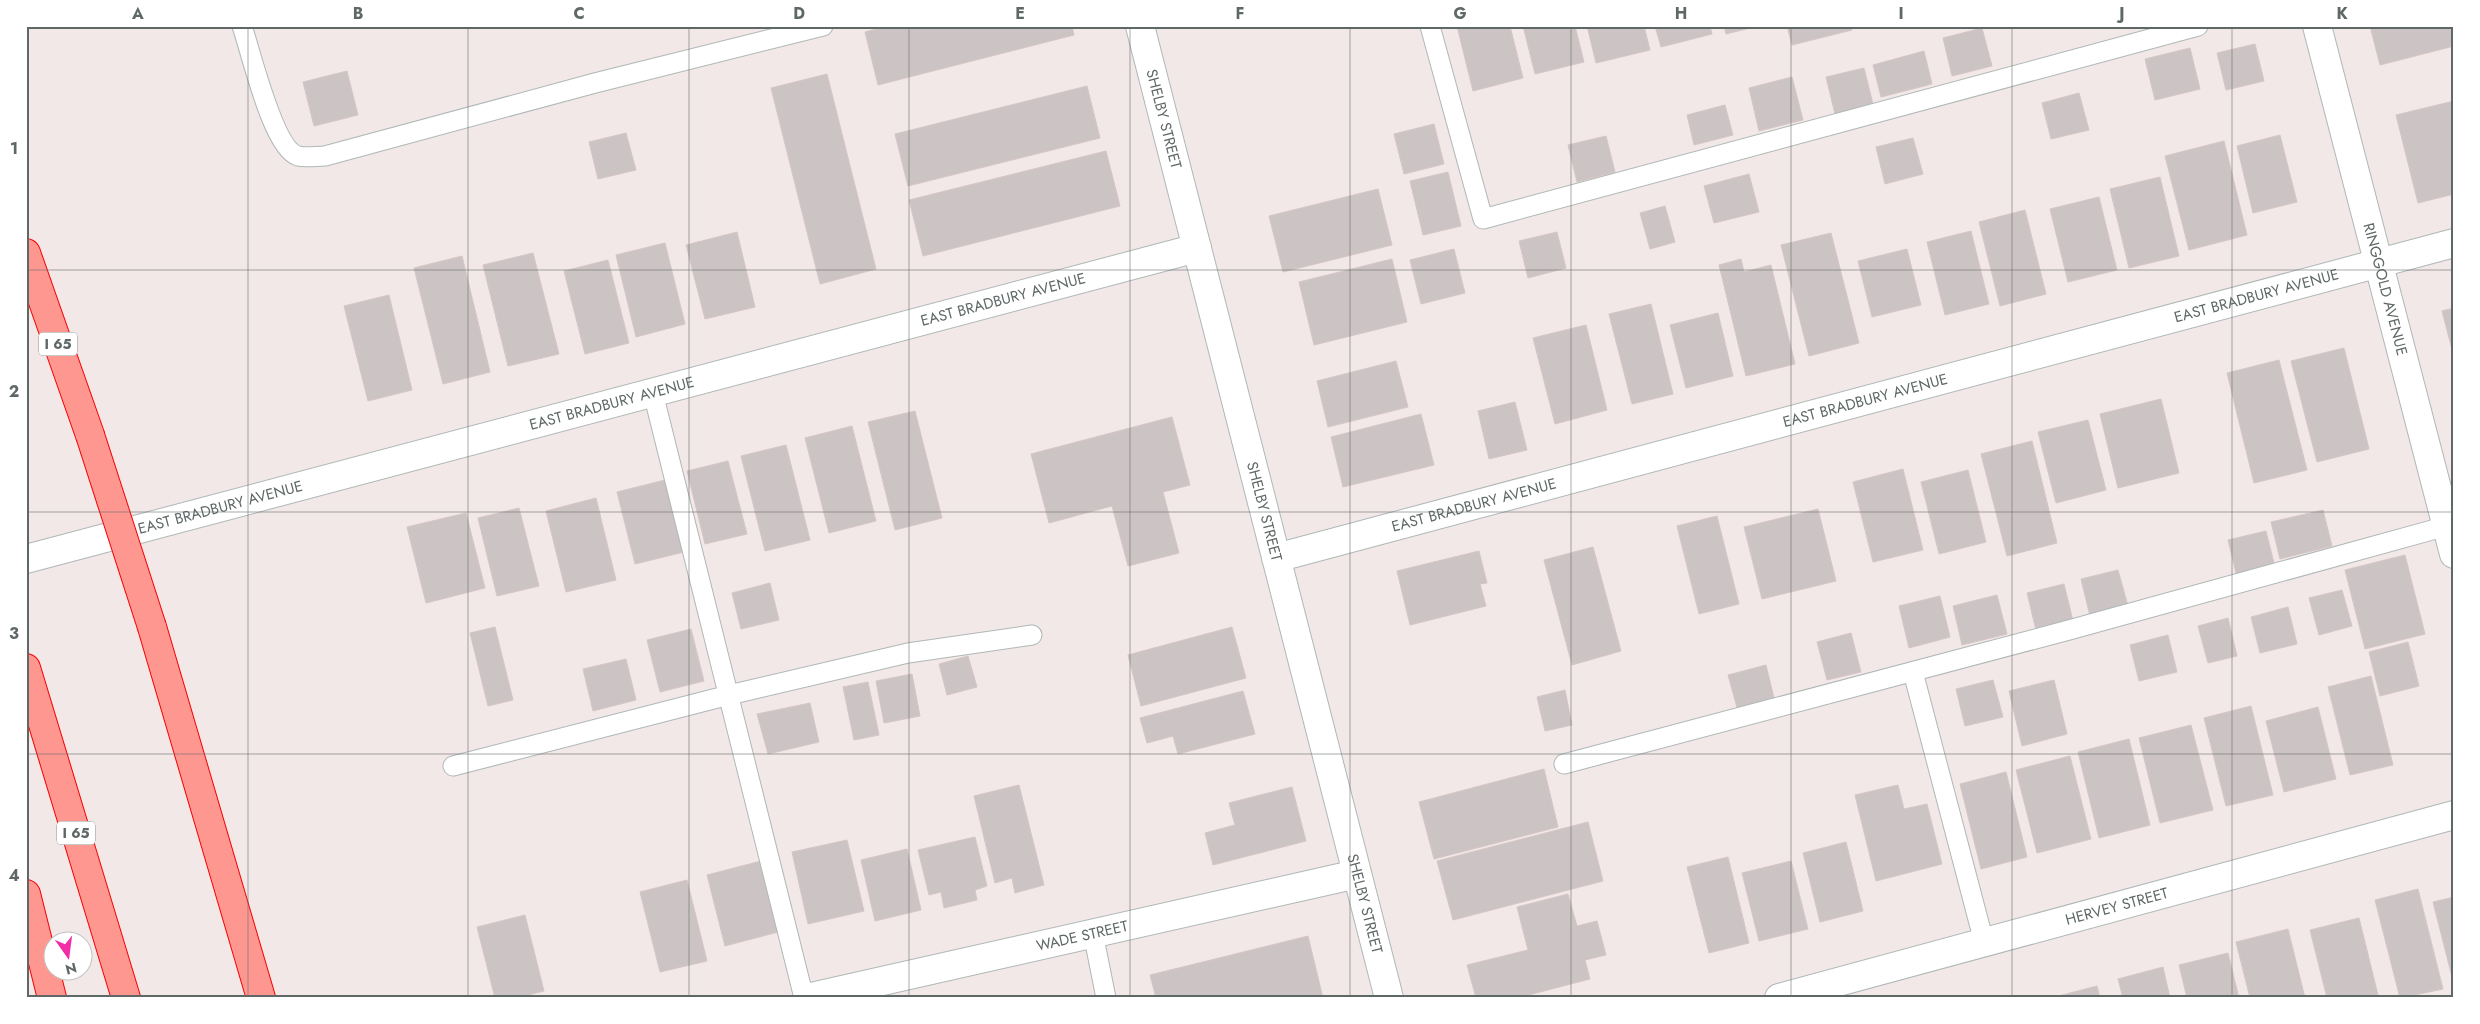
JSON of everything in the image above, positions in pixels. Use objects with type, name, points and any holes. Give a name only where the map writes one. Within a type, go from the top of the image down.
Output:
[{"type":"highway","name":"I 65","points":[[26,253],[90,435],[152,627],[261,998]]},
{"type":"highway","name":"I 65","points":[[26,668],[126,998]]},
{"type":"highway","points":[[197,781],[280,998]]},
{"type":"highway","points":[[26,894],[52,998]]},
{"type":"street","name":"SHELBY STREET","points":[[1140,26],[1389,998]]},
{"type":"street","name":"RINGGOLD AVENUE","points":[[2316,26],[2378,263],[2450,525],[2454,554]]},
{"type":"street","name":"EAST BRADBURY AVENUE","points":[[1276,558],[2454,243]]},
{"type":"street","name":"EAST BRADBURY AVENUE","points":[[26,560],[1197,248]]},
{"type":"street","name":"HERVEY STREET","points":[[1779,998],[2454,815]]},
{"type":"street","name":"WADE STREET","points":[[806,998],[1357,874]]},
{"type":"lane","points":[[242,26],[274,126],[284,147],[298,156],[326,156],[595,83],[823,26]]},
{"type":"lane","points":[[1430,26],[1483,219],[2198,26]]},
{"type":"lane","points":[[653,392],[806,998]]},
{"type":"lane","points":[[1564,764],[1913,672],[2450,525]]},
{"type":"lane","points":[[453,766],[729,695],[908,653],[1032,635]]},
{"type":"lane","points":[[1913,672],[1984,942]]},
{"type":"lane","points":[[1092,934],[1106,998]]},
{"type":"building","points":[[888,26],[1072,26],[1074,35],[878,85],[865,32]]},
{"type":"building","points":[[1457,26],[1510,26],[1523,78],[1473,91]]},
{"type":"building","points":[[1523,26],[1575,26],[1584,62],[1535,74]]},
{"type":"building","points":[[1587,26],[1644,26],[1650,50],[1596,63]]},
{"type":"building","points":[[1655,26],[1710,26],[1712,34],[1661,47]]},
{"type":"building","points":[[1724,26],[1758,26],[1726,34]]},
{"type":"building","points":[[1787,26],[1851,26],[1852,30],[1792,45]]},
{"type":"building","points":[[2370,26],[2454,26],[2454,46],[2380,65]]},
{"type":"building","points":[[1982,28],[1992,66],[1952,76],[1943,38]]},
{"type":"building","points":[[2255,44],[2264,81],[2226,90],[2217,53]]},
{"type":"building","points":[[2190,48],[2200,89],[2155,100],[2145,59]]},
{"type":"building","points":[[1924,51],[1932,84],[1881,97],[1873,65]]},
{"type":"building","points":[[1864,68],[1873,104],[1835,114],[1826,77]]},
{"type":"building","points":[[347,71],[358,115],[314,126],[303,82]]},
{"type":"building","points":[[827,74],[876,269],[820,284],[771,88]]},
{"type":"building","points":[[1792,77],[1803,120],[1759,131],[1749,88]]},
{"type":"building","points":[[1087,86],[1100,138],[908,186],[895,134]]},
{"type":"building","points":[[2079,93],[2089,130],[2051,139],[2042,103]]},
{"type":"building","points":[[2454,101],[2454,194],[2418,203],[2396,115]]},
{"type":"building","points":[[1725,105],[1733,135],[1694,145],[1687,115]]},
{"type":"building","points":[[1434,124],[1444,164],[1404,174],[1394,134]]},
{"type":"building","points":[[626,133],[636,170],[598,179],[589,142]]},
{"type":"building","points":[[2280,135],[2297,202],[2253,213],[2237,146]]},
{"type":"building","points":[[1606,136],[1615,172],[1577,182],[1568,145]]},
{"type":"building","points":[[1913,138],[1923,174],[1885,184],[1876,147]]},
{"type":"building","points":[[2224,141],[2247,235],[2189,250],[2165,156]]},
{"type":"building","points":[[1106,151],[1120,206],[923,256],[909,200]]},
{"type":"building","points":[[1448,172],[1461,226],[1423,235],[1410,181]]},
{"type":"building","points":[[1749,174],[1759,212],[1714,223],[1704,186]]},
{"type":"building","points":[[2160,177],[2179,256],[2129,268],[2110,189]]},
{"type":"building","points":[[1378,189],[1392,245],[1283,272],[1269,216]]},
{"type":"building","points":[[2099,197],[2117,270],[2068,282],[2050,209]]},
{"type":"building","points":[[1665,206],[1675,242],[1650,249],[1640,213]]},
{"type":"building","points":[[2025,210],[2046,294],[2000,306],[1979,222]]},
{"type":"building","points":[[1971,231],[1989,304],[1945,315],[1927,242]]},
{"type":"building","points":[[737,232],[755,307],[705,319],[686,245]]},
{"type":"building","points":[[1557,232],[1566,268],[1528,278],[1519,241]]},
{"type":"building","points":[[1831,233],[1859,343],[1809,356],[1781,245]]},
{"type":"building","points":[[665,243],[685,324],[636,337],[616,255]]},
{"type":"building","points":[[1454,249],[1465,293],[1421,304],[1410,260]]},
{"type":"building","points":[[1907,249],[1921,305],[1872,317],[1858,261]]},
{"type":"building","points":[[533,253],[559,354],[508,366],[483,265]]},
{"type":"building","points":[[462,256],[490,372],[443,384],[414,268]]},
{"type":"building","points":[[1392,259],[1407,322],[1314,345],[1299,282]]},
{"type":"building","points":[[1741,259],[1744,272],[1771,265],[1795,364],[1746,376],[1719,265]]},
{"type":"building","points":[[608,260],[629,343],[585,354],[564,271]]},
{"type":"building","points":[[389,295],[412,390],[368,401],[344,306]]},
{"type":"building","points":[[1651,304],[1673,394],[1632,404],[1609,314]]},
{"type":"building","points":[[2454,308],[2454,357],[2442,311]]},
{"type":"building","points":[[1718,313],[1733,376],[1686,388],[1670,325]]},
{"type":"building","points":[[1586,325],[1607,410],[1555,424],[1533,338]]},
{"type":"building","points":[[2344,348],[2369,449],[2317,462],[2291,361]]},
{"type":"building","points":[[2279,360],[2307,470],[2254,483],[2227,373]]},
{"type":"building","points":[[1396,361],[1408,407],[1328,427],[1317,381]]},
{"type":"building","points":[[2161,399],[2179,473],[2118,488],[2100,414]]},
{"type":"building","points":[[1515,402],[1527,450],[1489,459],[1478,411]]},
{"type":"building","points":[[915,411],[942,518],[895,530],[868,422]]},
{"type":"building","points":[[1421,414],[1434,465],[1343,487],[1331,437]]},
{"type":"building","points":[[1172,417],[1190,485],[1163,492],[1179,553],[1128,566],[1112,506],[1049,523],[1031,454]]},
{"type":"building","points":[[2088,420],[2106,490],[2056,503],[2038,432]]},
{"type":"building","points":[[852,426],[876,521],[829,533],[805,438]]},
{"type":"building","points":[[2032,441],[2057,543],[2007,556],[1981,454]]},
{"type":"building","points":[[786,445],[810,540],[765,551],[741,456]]},
{"type":"building","points":[[728,461],[747,534],[705,544],[687,471]]},
{"type":"building","points":[[1903,469],[1923,550],[1873,562],[1853,482]]},
{"type":"building","points":[[1968,470],[1986,542],[1939,554],[1921,482]]},
{"type":"building","points":[[665,480],[684,552],[635,564],[617,492]]},
{"type":"building","points":[[596,498],[616,580],[566,592],[546,511]]},
{"type":"building","points":[[519,508],[539,586],[497,596],[478,518]]},
{"type":"building","points":[[1818,509],[1836,581],[1762,599],[1744,527]]},
{"type":"building","points":[[2323,510],[2332,546],[2280,559],[2271,522]]},
{"type":"building","points":[[466,513],[485,588],[426,603],[407,527]]},
{"type":"building","points":[[1717,516],[1739,604],[1699,614],[1677,526]]},
{"type":"building","points":[[2266,531],[2275,567],[2237,577],[2228,540]]},
{"type":"building","points":[[1593,547],[1621,651],[1572,665],[1544,560]]},
{"type":"building","points":[[1479,551],[1487,583],[1480,584],[1486,606],[1410,625],[1397,571]]},
{"type":"building","points":[[2405,555],[2425,634],[2365,649],[2345,570]]},
{"type":"building","points":[[2118,570],[2128,606],[2090,616],[2081,579]]},
{"type":"building","points":[[770,583],[779,620],[741,629],[732,593]]},
{"type":"building","points":[[2064,584],[2073,621],[2036,630],[2027,593]]},
{"type":"building","points":[[2342,590],[2352,626],[2319,635],[2309,598]]},
{"type":"building","points":[[1997,595],[2007,634],[1962,645],[1953,606]]},
{"type":"building","points":[[1940,596],[1950,637],[1909,648],[1899,606]]},
{"type":"building","points":[[2288,607],[2297,644],[2260,653],[2251,617]]},
{"type":"building","points":[[2228,618],[2237,656],[2208,663],[2198,626]]},
{"type":"building","points":[[495,627],[513,700],[488,706],[470,633]]},
{"type":"building","points":[[1232,627],[1246,678],[1141,706],[1128,655]]},
{"type":"building","points":[[691,629],[704,681],[660,692],[647,640]]},
{"type":"building","points":[[1851,633],[1861,672],[1827,680],[1817,642]]},
{"type":"building","points":[[2168,635],[2177,672],[2139,681],[2130,645]]},
{"type":"building","points":[[2408,642],[2419,686],[2380,696],[2369,652]]},
{"type":"building","points":[[968,656],[977,687],[947,695],[939,664]]},
{"type":"building","points":[[626,659],[636,700],[593,711],[583,669]]},
{"type":"building","points":[[1766,665],[1775,702],[1738,711],[1728,675]]},
{"type":"building","points":[[912,674],[920,716],[884,723],[876,681]]},
{"type":"building","points":[[2371,676],[2393,765],[2350,775],[2328,687]]},
{"type":"building","points":[[1993,680],[2003,717],[1965,726],[1956,689]]},
{"type":"building","points":[[2054,680],[2067,734],[2022,746],[2009,691]]},
{"type":"building","points":[[868,682],[879,735],[854,740],[843,687]]},
{"type":"building","points":[[1565,690],[1572,725],[1545,731],[1537,697]]},
{"type":"building","points":[[1243,691],[1255,734],[1178,754],[1173,736],[1147,743],[1140,718]]},
{"type":"building","points":[[810,703],[819,742],[768,754],[757,714]]},
{"type":"building","points":[[2251,706],[2273,795],[2226,806],[2204,718]]},
{"type":"building","points":[[2318,707],[2336,779],[2284,792],[2266,721]]},
{"type":"building","points":[[2191,725],[2213,810],[2160,823],[2139,738]]},
{"type":"building","points":[[2129,739],[2150,825],[2099,838],[2078,752]]},
{"type":"building","points":[[2070,756],[2091,839],[2037,853],[2016,770]]},
{"type":"building","points":[[1544,769],[1558,827],[1434,859],[1419,802]]},
{"type":"building","points":[[2006,772],[2027,857],[1981,869],[1960,784]]},
{"type":"building","points":[[1019,785],[1044,885],[1015,893],[1012,878],[995,883],[974,796]]},
{"type":"building","points":[[1898,785],[1904,809],[1927,804],[1942,864],[1876,881],[1855,795]]},
{"type":"building","points":[[1292,787],[1306,841],[1213,865],[1205,833],[1235,825],[1229,803]]},
{"type":"building","points":[[1588,822],[1603,881],[1453,920],[1437,861]]},
{"type":"building","points":[[975,837],[987,886],[975,890],[977,900],[944,908],[941,892],[929,895],[918,850]]},
{"type":"building","points":[[847,840],[864,911],[808,924],[792,852]]},
{"type":"building","points":[[1846,842],[1863,911],[1820,922],[1803,853]]},
{"type":"building","points":[[907,849],[921,910],[875,921],[861,860]]},
{"type":"building","points":[[1728,857],[1749,943],[1709,953],[1687,867]]},
{"type":"building","points":[[761,861],[778,932],[725,946],[707,875]]},
{"type":"building","points":[[1791,861],[1808,929],[1759,941],[1742,873]]},
{"type":"building","points":[[687,880],[707,961],[660,972],[640,892]]},
{"type":"building","points":[[2418,889],[2443,989],[2400,998],[2375,900]]},
{"type":"building","points":[[1568,894],[1577,926],[1597,921],[1606,955],[1585,960],[1590,979],[1517,998],[1476,998],[1467,965],[1528,950],[1517,907]]},
{"type":"building","points":[[2454,897],[2454,985],[2433,902]]},
{"type":"building","points":[[525,915],[544,991],[516,998],[495,998],[477,927]]},
{"type":"building","points":[[2359,918],[2378,995],[2365,998],[2327,998],[2310,930]]},
{"type":"building","points":[[2288,929],[2305,998],[2250,998],[2236,942]]},
{"type":"building","points":[[1308,936],[1323,998],[1156,998],[1150,975]]},
{"type":"building","points":[[2228,953],[2239,998],[2187,998],[2179,965]]},
{"type":"building","points":[[2163,967],[2170,998],[2123,998],[2118,979]]},
{"type":"building","points":[[2097,986],[2100,998],[2051,998]]}]
